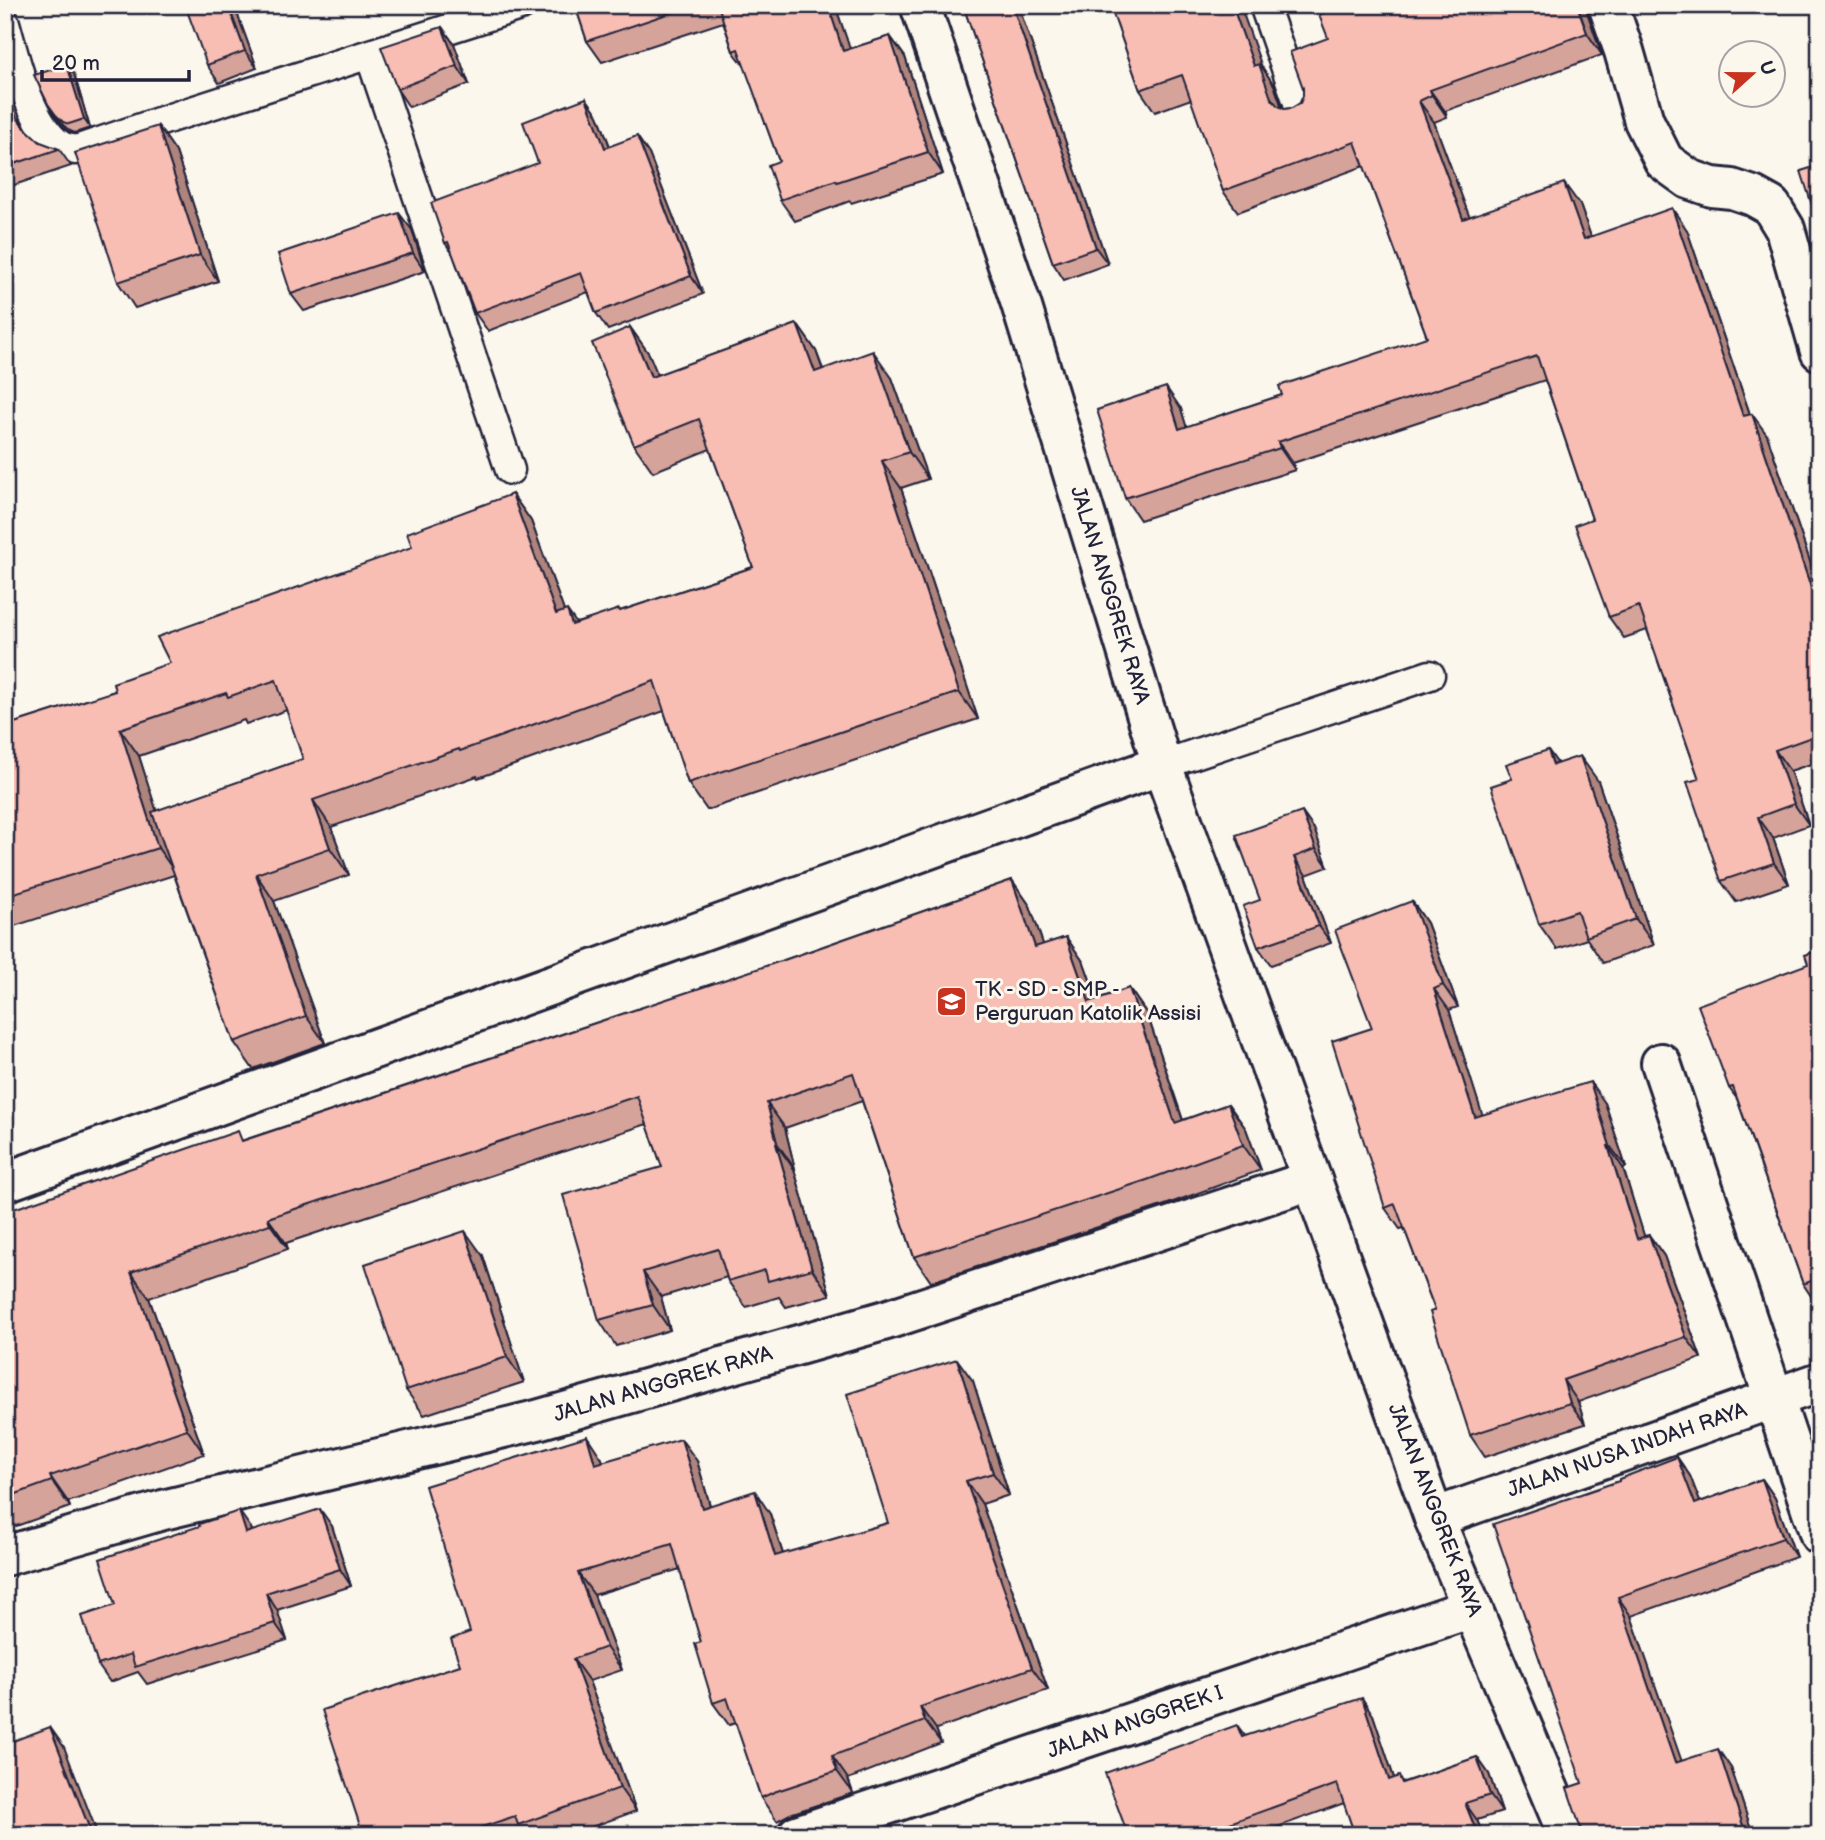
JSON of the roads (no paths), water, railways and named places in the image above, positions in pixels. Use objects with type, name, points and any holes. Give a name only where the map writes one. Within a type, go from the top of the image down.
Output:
[{"type":"street","name":"JALAN ANGGREK RAYA","points":[[920,5],[1021,304],[1162,765],[1434,1518],[1568,1835]]},
{"type":"street","points":[[1608,5],[1644,121],[1664,161],[1689,179],[1712,187],[1745,192],[1771,206],[1785,229],[1820,351]]},
{"type":"street","points":[[5,1182],[1162,765]]},
{"type":"street","points":[[1661,1063],[1820,1535]]},
{"type":"street","name":"JALAN ANGGREK RAYA","points":[[5,1556],[163,1510],[537,1420],[886,1320],[1312,1180]]},
{"type":"street","name":"JALAN NUSA INDAH RAYA","points":[[1434,1518],[1820,1382]]},
{"type":"street","name":"JALAN ANGGREK I","points":[[797,1835],[1472,1608]]},
{"type":"lane","points":[[5,23],[22,83],[45,131],[62,146],[76,150],[523,5]]},
{"type":"lane","points":[[1264,5],[1302,114]]},
{"type":"lane","points":[[370,55],[510,470]]},
{"type":"lane","points":[[1162,765],[1430,675]]},
{"type":"place","name":"TK - SD - SMP - Perguruan Katolik Assisi","points":[[952,1001]]}]
